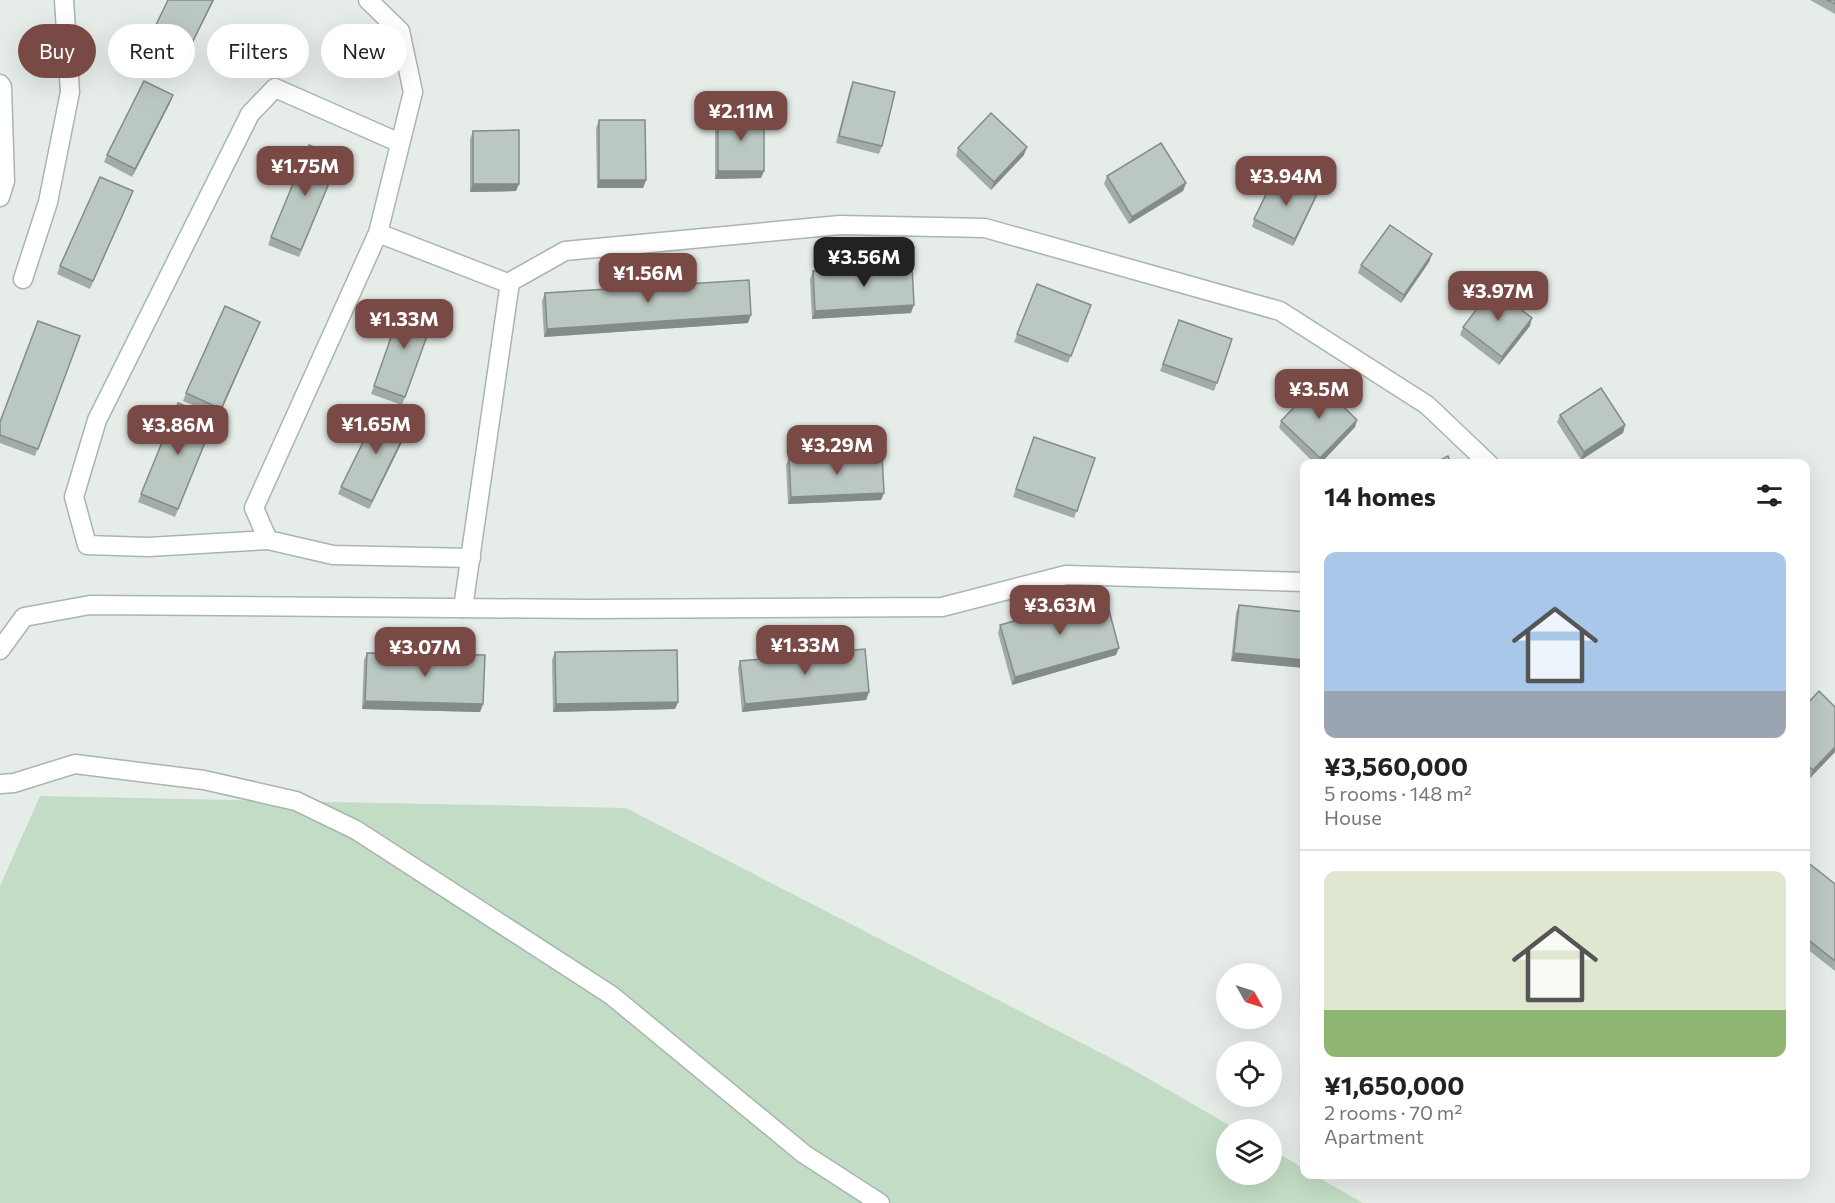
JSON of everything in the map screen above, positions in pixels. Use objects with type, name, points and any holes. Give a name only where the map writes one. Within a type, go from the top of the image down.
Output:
[{"type":"street","points":[[23,279],[48,202],[70,92],[64,0]]},
{"type":"street","points":[[268,540],[254,508],[378,233],[413,92],[399,31],[368,0]]},
{"type":"street","points":[[0,84],[2,87],[5,181],[0,197]]},
{"type":"street","points":[[400,144],[275,88],[250,114],[97,420],[74,497],[87,545],[148,547],[268,540],[333,555],[471,558]]},
{"type":"street","points":[[510,284],[565,251],[840,225],[985,228],[1280,311],[1427,405],[1484,459]]},
{"type":"street","points":[[378,233],[510,284]]},
{"type":"street","points":[[463,608],[510,284]]},
{"type":"street","points":[[0,650],[24,617],[90,605],[463,608],[942,607],[1066,575],[1300,582]]},
{"type":"street","points":[[0,784],[14,783],[75,764],[204,780],[296,801],[356,830],[611,995],[804,1154],[880,1203]]},
{"type":"green space","points":[[40,796],[626,808],[1130,1068],[1219,1119],[1216,1119],[1216,1185],[1282,1185],[1282,1156],[1300,1166],[1300,1179],[1321,1179],[1363,1203],[0,1203],[0,886]]},
{"type":"building","points":[[168,0],[213,0],[195,37],[195,24],[156,24]]},
{"type":"building","points":[[144,81],[173,95],[135,169],[107,155]]},
{"type":"building","points":[[853,82],[895,92],[882,146],[839,136]]},
{"type":"building","points":[[718,112],[764,112],[764,171],[718,171]]},
{"type":"building","points":[[991,113],[1027,147],[994,182],[958,148]]},
{"type":"building","points":[[599,120],[645,120],[646,180],[599,180]]},
{"type":"building","points":[[519,130],[519,184],[473,184],[473,131]]},
{"type":"building","points":[[1161,143],[1186,183],[1132,217],[1107,176]]},
{"type":"building","points":[[309,145],[340,157],[301,250],[271,237]]},
{"type":"building","points":[[1276,174],[1317,194],[1295,239],[1254,219]]},
{"type":"building","points":[[100,177],[133,191],[93,281],[60,266]]},
{"type":"building","points":[[1390,225],[1432,254],[1404,295],[1361,265]]},
{"type":"building","points":[[912,265],[914,305],[815,311],[813,271]]},
{"type":"building","points":[[749,280],[751,315],[547,329],[545,293]]},
{"type":"building","points":[[1037,284],[1091,305],[1071,356],[1017,334]]},
{"type":"building","points":[[1493,288],[1532,318],[1502,357],[1463,327]]},
{"type":"building","points":[[403,303],[435,314],[405,397],[374,386]]},
{"type":"building","points":[[225,306],[260,322],[221,409],[186,393]]},
{"type":"building","points":[[1179,320],[1232,339],[1217,383],[1163,364]]},
{"type":"building","points":[[38,321],[80,336],[38,449],[0,435],[0,422]]},
{"type":"building","points":[[1318,382],[1357,420],[1320,458],[1281,421]]},
{"type":"building","points":[[1601,388],[1625,425],[1584,452],[1560,415]]},
{"type":"building","points":[[178,403],[215,418],[178,509],[141,494]]},
{"type":"building","points":[[380,408],[410,423],[372,501],[341,487]]},
{"type":"building","points":[[1034,437],[1095,458],[1077,511],[1016,489]]},
{"type":"building","points":[[882,454],[884,493],[791,497],[789,458]]},
{"type":"building","points":[[1105,595],[1119,648],[1015,677],[1000,625]]},
{"type":"building","points":[[1239,605],[1300,611],[1300,660],[1234,653]]},
{"type":"building","points":[[865,649],[869,692],[745,704],[740,661]]},
{"type":"building","points":[[677,650],[678,702],[556,704],[555,652]]},
{"type":"building","points":[[367,653],[485,655],[483,704],[365,701]]},
{"type":"building","points":[[1819,691],[1835,707],[1835,747],[1813,770],[1810,767],[1810,701]]},
{"type":"building","points":[[1810,864],[1835,884],[1835,961],[1810,941]]}]
